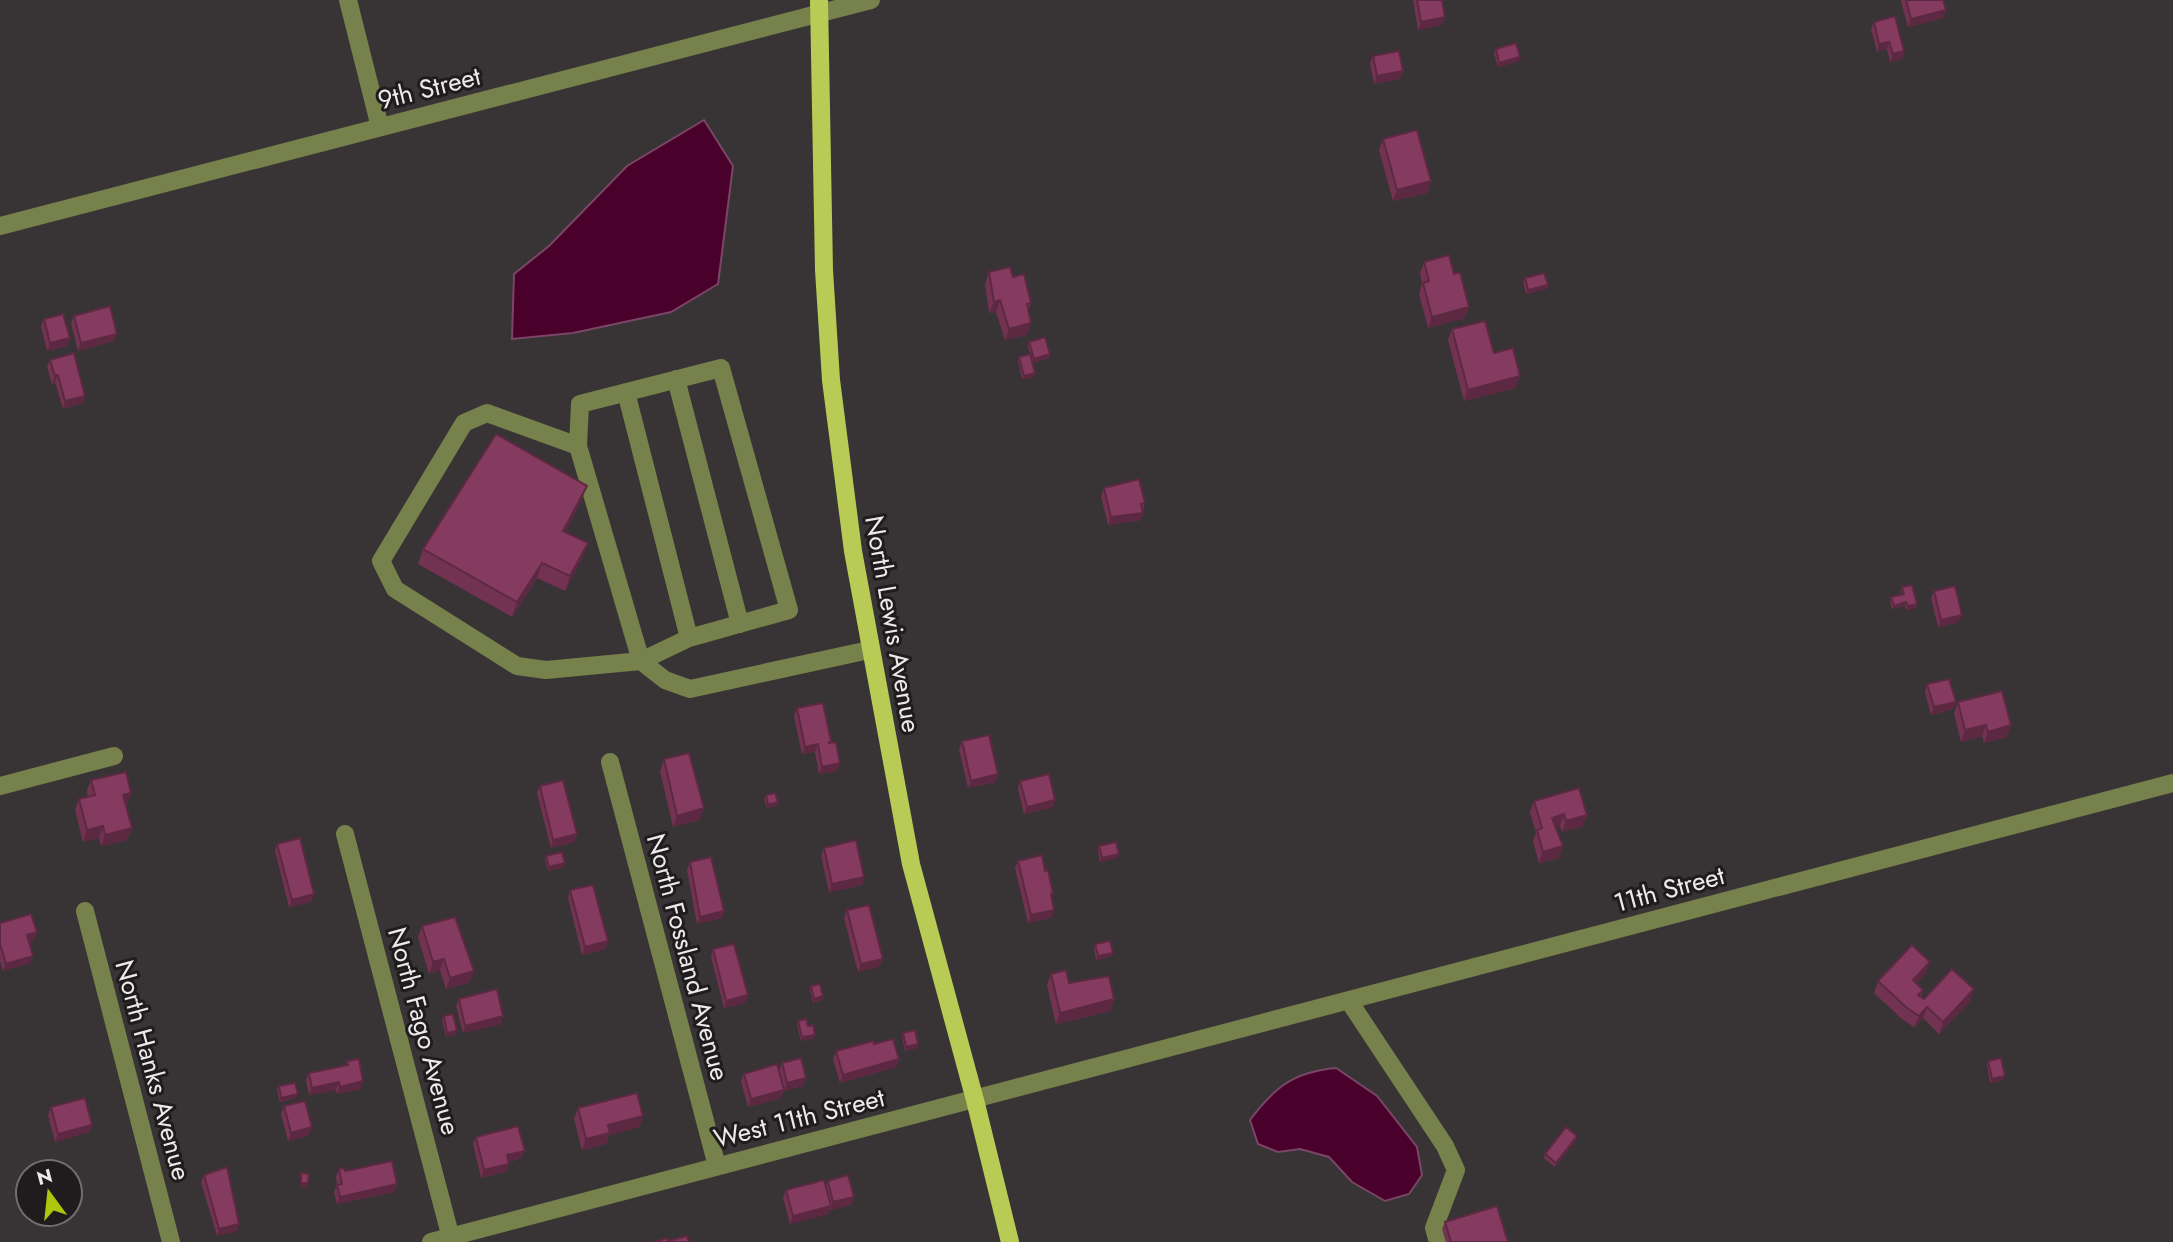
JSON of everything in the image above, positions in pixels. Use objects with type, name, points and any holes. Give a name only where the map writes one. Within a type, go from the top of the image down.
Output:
[{"type":"main road","name":"North Lewis Avenue","points":[[819,7],[824,270],[831,380],[853,551],[869,650],[911,864],[975,1100],[1010,1242]]},
{"type":"street","points":[[348,0],[380,127]]},
{"type":"street","name":"9th Street","points":[[0,226],[380,127],[819,7],[871,0]]},
{"type":"street","points":[[578,446],[487,413],[464,423],[381,561],[395,589],[517,666],[547,670],[641,661],[689,638],[789,610],[721,368],[580,404],[578,446],[641,661],[665,680],[690,689],[869,650]]},
{"type":"street","points":[[676,379],[740,624]]},
{"type":"street","points":[[626,392],[689,638]]},
{"type":"street","points":[[0,786],[114,756]]},
{"type":"street","name":"North Fossland Avenue","points":[[610,762],[717,1166]]},
{"type":"street","name":"11th Street","points":[[1180,1046],[2173,783]]},
{"type":"street","name":"North Fago Avenue","points":[[345,834],[451,1239]]},
{"type":"street","name":"North Hanks Avenue","points":[[85,911],[171,1242]]},
{"type":"street","points":[[1349,1001],[1445,1146],[1456,1170],[1434,1228],[1438,1242]]},
{"type":"street","name":"West 11th Street","points":[[431,1242],[451,1239],[717,1166],[1180,1046]]},
{"type":"shaded area","points":[[704,120],[733,166],[718,284],[671,312],[573,333],[512,339],[514,274],[549,246],[627,166]]},
{"type":"shaded area","points":[[1336,1068],[1377,1096],[1417,1147],[1422,1175],[1409,1194],[1385,1201],[1352,1182],[1329,1157],[1300,1149],[1278,1152],[1258,1144],[1250,1120],[1277,1090],[1308,1073]]},
{"type":"building","points":[[1417,0],[1442,0],[1445,17],[1421,22]]},
{"type":"building","points":[[1906,0],[1943,0],[1946,10],[1911,19]]},
{"type":"building","points":[[1895,16],[1904,51],[1893,54],[1889,42],[1879,44],[1874,22]]},
{"type":"building","points":[[1516,43],[1520,57],[1499,63],[1496,49]]},
{"type":"building","points":[[1399,51],[1403,71],[1377,76],[1373,56]]},
{"type":"building","points":[[1417,130],[1431,181],[1397,190],[1383,139]]},
{"type":"building","points":[[1449,255],[1454,274],[1460,272],[1469,307],[1432,317],[1423,283],[1429,281],[1424,262]]},
{"type":"building","points":[[1010,267],[1013,277],[1024,274],[1031,303],[1027,304],[1031,323],[1009,329],[1000,300],[994,302],[989,272]]},
{"type":"building","points":[[1544,273],[1548,285],[1528,290],[1525,278]]},
{"type":"building","points":[[110,306],[117,334],[81,343],[74,316]]},
{"type":"building","points":[[63,314],[70,338],[50,343],[44,319]]},
{"type":"building","points":[[1485,321],[1494,353],[1513,348],[1520,376],[1468,390],[1452,329]]},
{"type":"building","points":[[1045,337],[1050,354],[1034,359],[1029,342]]},
{"type":"building","points":[[74,353],[85,396],[65,401],[58,375],[55,376],[50,360]]},
{"type":"building","points":[[1030,354],[1035,373],[1024,376],[1019,357]]},
{"type":"building","points":[[496,434],[587,486],[563,531],[588,543],[570,576],[542,563],[517,602],[423,549]]},
{"type":"building","points":[[1139,479],[1145,503],[1141,504],[1143,513],[1111,517],[1104,488]]},
{"type":"building","points":[[1912,585],[1917,604],[1908,606],[1906,602],[1894,606],[1891,597],[1904,594],[1902,587]]},
{"type":"building","points":[[1955,586],[1962,615],[1941,620],[1934,591]]},
{"type":"building","points":[[1949,679],[1956,702],[1934,707],[1927,684]]},
{"type":"building","points":[[2002,691],[2011,725],[1988,732],[1986,725],[1965,730],[1958,702]]},
{"type":"building","points":[[823,703],[831,741],[828,743],[836,742],[840,763],[822,767],[818,744],[805,747],[797,708]]},
{"type":"building","points":[[989,735],[998,774],[971,781],[962,741]]},
{"type":"building","points":[[689,753],[704,808],[677,816],[664,759]]},
{"type":"building","points":[[126,772],[131,793],[123,795],[132,828],[105,835],[103,826],[87,830],[79,799],[95,795],[91,780]]},
{"type":"building","points":[[1049,774],[1055,800],[1027,807],[1020,781]]},
{"type":"building","points":[[563,780],[577,834],[553,840],[540,786]]},
{"type":"building","points":[[1579,788],[1587,815],[1566,821],[1564,814],[1552,818],[1563,846],[1543,852],[1537,830],[1542,828],[1534,801]]},
{"type":"building","points":[[775,793],[778,802],[768,805],[766,795]]},
{"type":"building","points":[[300,838],[314,894],[292,900],[277,844]]},
{"type":"building","points":[[856,840],[864,877],[832,884],[824,848]]},
{"type":"building","points":[[1116,842],[1119,854],[1102,858],[1099,846]]},
{"type":"building","points":[[562,852],[565,863],[549,867],[546,856]]},
{"type":"building","points":[[1042,855],[1045,871],[1048,870],[1054,910],[1031,915],[1018,861]]},
{"type":"building","points":[[711,857],[724,911],[700,917],[690,862]]},
{"type":"building","points":[[593,885],[608,941],[585,947],[570,890]]},
{"type":"building","points":[[869,905],[883,959],[861,964],[847,910]]},
{"type":"building","points":[[31,914],[37,932],[27,935],[33,956],[6,964],[0,944],[0,923]]},
{"type":"building","points":[[455,917],[474,971],[450,978],[444,959],[433,962],[422,926]]},
{"type":"building","points":[[1110,941],[1113,953],[1098,956],[1095,944]]},
{"type":"building","points":[[734,944],[748,995],[726,1001],[713,949]]},
{"type":"building","points":[[1912,945],[1930,962],[1913,980],[1923,990],[1918,995],[1924,999],[1952,969],[1974,989],[1943,1022],[1927,1007],[1919,1016],[1878,981]]},
{"type":"building","points":[[1066,970],[1069,983],[1109,976],[1114,999],[1060,1013],[1051,974]]},
{"type":"building","points":[[820,984],[823,996],[814,999],[811,986]]},
{"type":"building","points":[[497,989],[503,1016],[465,1026],[459,999]]},
{"type":"building","points":[[453,1014],[457,1031],[447,1033],[444,1016]]},
{"type":"building","points":[[806,1019],[808,1026],[813,1025],[815,1035],[802,1037],[798,1021]]},
{"type":"building","points":[[915,1030],[918,1044],[906,1047],[903,1033]]},
{"type":"building","points":[[893,1039],[899,1059],[843,1075],[836,1051],[873,1041],[874,1044]]},
{"type":"building","points":[[801,1058],[806,1078],[787,1083],[782,1063]]},
{"type":"building","points":[[2001,1058],[2005,1076],[1992,1079],[1988,1061]]},
{"type":"building","points":[[359,1059],[363,1081],[340,1087],[339,1082],[312,1088],[309,1073],[348,1065],[347,1061]]},
{"type":"building","points":[[777,1064],[784,1090],[751,1099],[744,1074]]},
{"type":"building","points":[[295,1083],[298,1094],[281,1098],[279,1086]]},
{"type":"building","points":[[637,1093],[643,1116],[608,1125],[610,1133],[586,1139],[578,1108]]},
{"type":"building","points":[[85,1098],[92,1125],[58,1134],[51,1107]]},
{"type":"building","points":[[305,1101],[312,1127],[291,1133],[284,1106]]},
{"type":"building","points":[[518,1126],[525,1151],[507,1155],[509,1164],[484,1170],[476,1137]]},
{"type":"building","points":[[1566,1127],[1577,1136],[1556,1163],[1545,1154]]},
{"type":"building","points":[[392,1161],[397,1184],[340,1197],[337,1185],[342,1184],[339,1169],[344,1168],[345,1171]]},
{"type":"building","points":[[227,1167],[239,1224],[219,1229],[204,1175]]},
{"type":"building","points":[[301,1173],[309,1174],[308,1183],[301,1183]]},
{"type":"building","points":[[848,1175],[854,1197],[833,1202],[828,1181]]},
{"type":"building","points":[[824,1180],[831,1206],[793,1216],[786,1190]]},
{"type":"building","points":[[1497,1206],[1508,1242],[1451,1242],[1445,1222]]},
{"type":"building","points":[[687,1236],[689,1242],[654,1242],[667,1238],[668,1241]]}]
